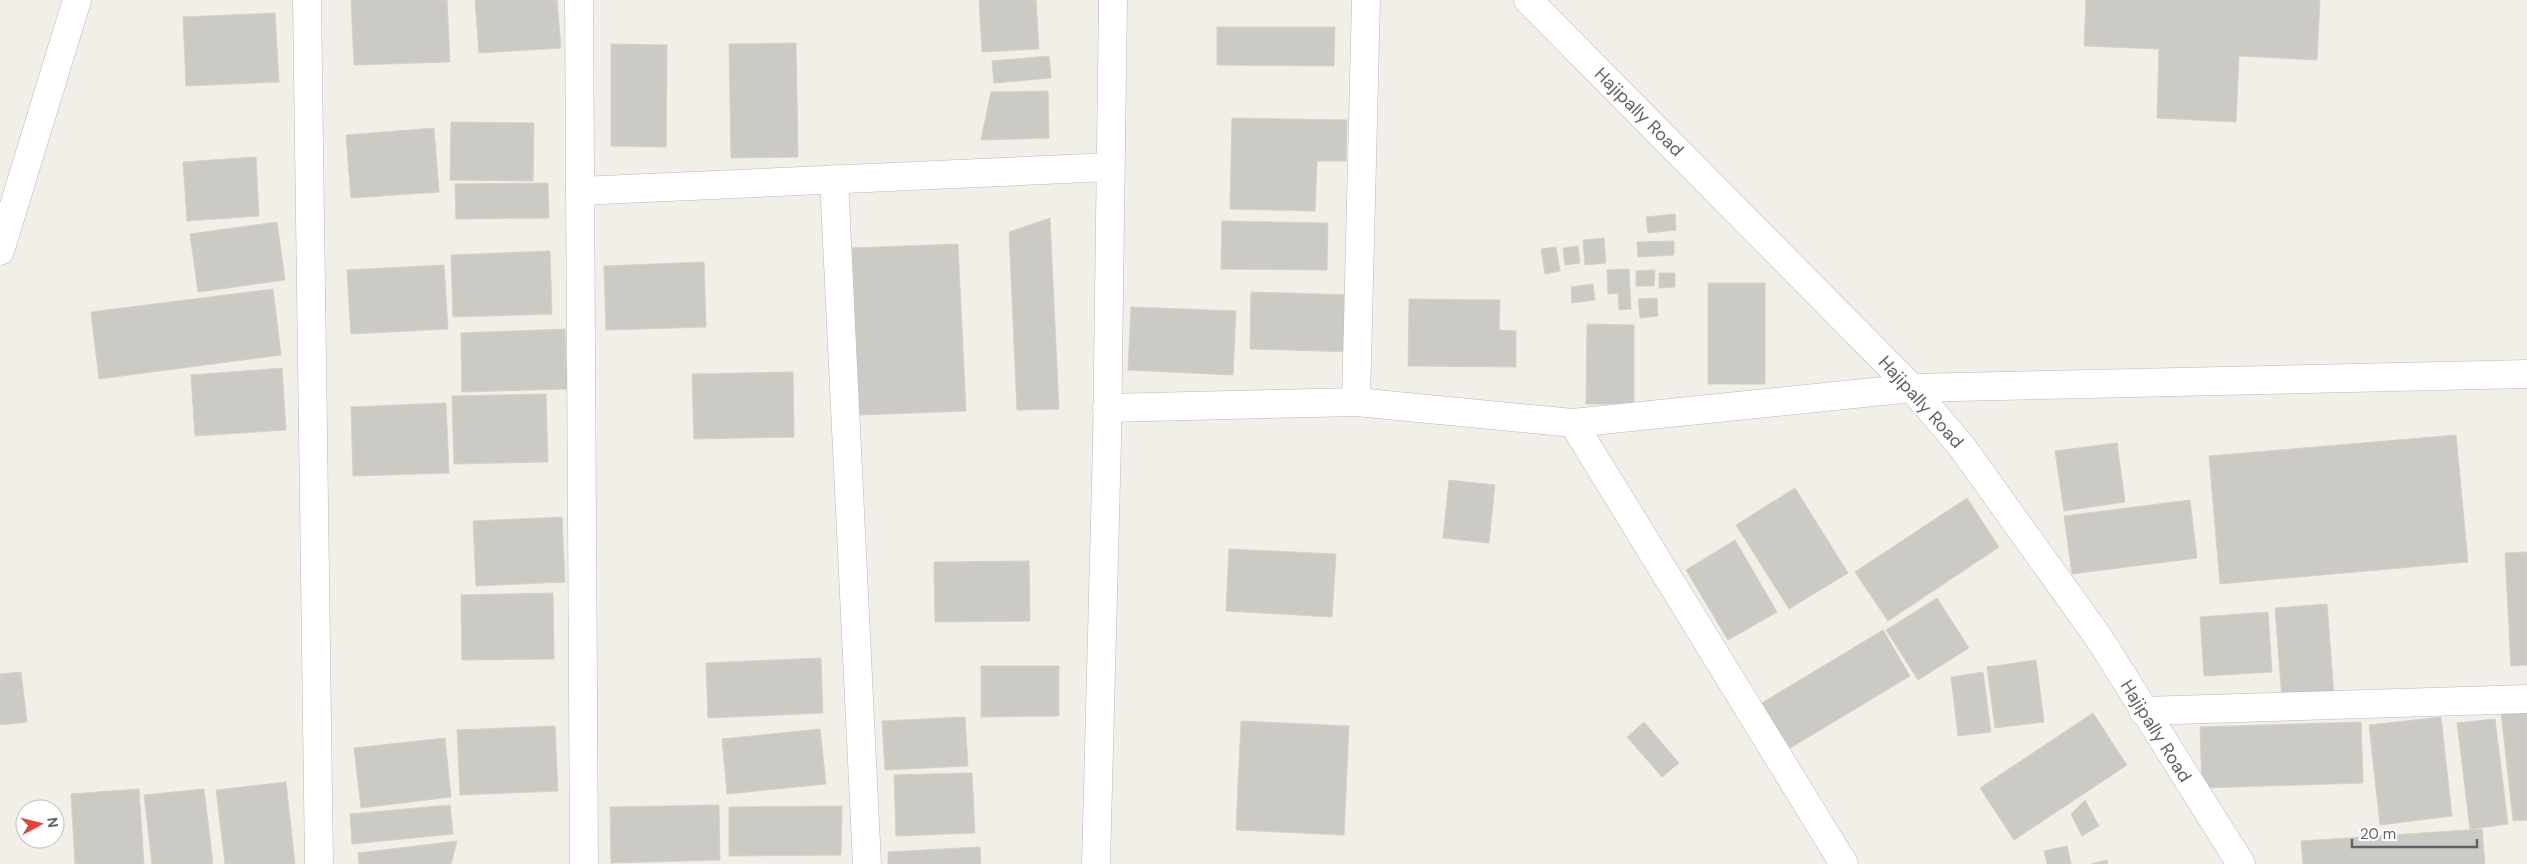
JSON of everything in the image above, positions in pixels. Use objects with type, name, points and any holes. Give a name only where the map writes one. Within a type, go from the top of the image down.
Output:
[{"type":"street","points":[[0,251],[77,0]]},
{"type":"street","points":[[306,0],[319,864]]},
{"type":"street","points":[[579,0],[584,864]]},
{"type":"street","points":[[1096,864],[1107,408],[1113,0]]},
{"type":"street","points":[[1356,402],[1366,0]]},
{"type":"street","name":"Hajipally Road","points":[[1528,0],[1912,388],[1962,447],[2040,553],[2098,638],[2241,864]]},
{"type":"street","points":[[580,191],[1110,167]]},
{"type":"street","points":[[834,179],[867,864]]},
{"type":"street","points":[[1107,408],[1356,402],[1573,423],[1912,388],[2527,374]]},
{"type":"street","points":[[1573,423],[1844,864]]},
{"type":"street","points":[[2143,711],[2527,699]]},
{"type":"building","points":[[351,0],[447,0],[450,62],[354,65]]},
{"type":"building","points":[[475,0],[557,0],[561,48],[479,53]]},
{"type":"building","points":[[979,0],[1036,0],[1039,49],[982,52]]},
{"type":"building","points":[[2086,0],[2320,0],[2317,60],[2239,56],[2236,122],[2157,118],[2159,49],[2084,46]]},
{"type":"building","points":[[275,13],[279,82],[186,86],[183,17]]},
{"type":"building","points":[[1217,27],[1335,27],[1334,66],[1217,65]]},
{"type":"building","points":[[796,43],[798,157],[731,158],[729,44]]},
{"type":"building","points":[[611,44],[667,45],[666,147],[611,146]]},
{"type":"building","points":[[1049,56],[1051,78],[994,83],[992,61]]},
{"type":"building","points":[[1048,91],[1049,138],[981,140],[991,92]]},
{"type":"building","points":[[1232,118],[1347,120],[1346,161],[1317,161],[1315,211],[1230,209]]},
{"type":"building","points":[[451,122],[534,123],[533,181],[450,180]]},
{"type":"building","points":[[434,128],[439,192],[351,198],[346,135]]},
{"type":"building","points":[[256,157],[259,216],[187,221],[183,162]]},
{"type":"building","points":[[548,183],[549,218],[456,219],[455,184]]},
{"type":"building","points":[[1675,214],[1676,230],[1648,233],[1646,217]]},
{"type":"building","points":[[1050,218],[1059,409],[1017,410],[1009,232]]},
{"type":"building","points":[[1222,221],[1328,223],[1327,270],[1221,269]]},
{"type":"building","points":[[277,222],[285,280],[198,292],[190,234]]},
{"type":"building","points":[[1604,238],[1606,263],[1585,265],[1583,240]]},
{"type":"building","points":[[1674,241],[1674,255],[1638,257],[1637,242]]},
{"type":"building","points":[[958,244],[966,411],[859,415],[852,248]]},
{"type":"building","points":[[1578,246],[1580,263],[1565,265],[1563,248]]},
{"type":"building","points":[[1556,247],[1560,271],[1545,274],[1541,249]]},
{"type":"building","points":[[550,251],[552,314],[453,317],[451,255]]},
{"type":"building","points":[[704,262],[706,327],[606,330],[604,266]]},
{"type":"building","points":[[444,265],[448,329],[351,334],[347,270]]},
{"type":"building","points":[[1629,269],[1631,309],[1619,310],[1618,293],[1608,294],[1607,270]]},
{"type":"building","points":[[1655,270],[1654,286],[1636,286],[1636,271]]},
{"type":"building","points":[[1659,273],[1675,273],[1675,287],[1659,288]]},
{"type":"building","points":[[1708,283],[1765,283],[1765,384],[1708,384]]},
{"type":"building","points":[[1593,284],[1595,300],[1572,303],[1571,287]]},
{"type":"building","points":[[273,289],[281,355],[99,379],[91,312]]},
{"type":"building","points":[[1251,292],[1354,295],[1353,352],[1250,349]]},
{"type":"building","points":[[1657,298],[1658,316],[1640,318],[1638,299]]},
{"type":"building","points":[[1409,299],[1500,300],[1499,330],[1516,331],[1516,367],[1408,366]]},
{"type":"building","points":[[1131,307],[1236,311],[1233,375],[1128,370]]},
{"type":"building","points":[[1587,324],[1634,325],[1634,404],[1586,404]]},
{"type":"building","points":[[565,329],[567,389],[462,392],[461,333]]},
{"type":"building","points":[[282,368],[286,430],[195,436],[191,375]]},
{"type":"building","points":[[793,372],[794,437],[694,439],[692,374]]},
{"type":"building","points":[[546,394],[548,462],[454,464],[452,396]]},
{"type":"building","points":[[446,403],[449,473],[353,476],[351,407]]},
{"type":"building","points":[[2456,435],[2468,562],[2220,584],[2209,456]]},
{"type":"building","points":[[2117,443],[2125,502],[2064,511],[2055,451]]},
{"type":"building","points":[[1449,480],[1495,485],[1489,543],[1443,538]]},
{"type":"building","points":[[1795,488],[1848,573],[1789,609],[1736,525]]},
{"type":"building","points":[[1967,498],[1999,547],[1888,621],[1855,572]]},
{"type":"building","points":[[2190,500],[2197,558],[2072,574],[2064,516]]},
{"type":"building","points":[[562,517],[565,582],[476,586],[473,521]]},
{"type":"building","points":[[1735,540],[1777,612],[1728,640],[1686,570]]},
{"type":"building","points":[[1229,549],[1336,554],[1332,617],[1226,611]]},
{"type":"building","points":[[2527,552],[2527,665],[2511,666],[2505,553]]},
{"type":"building","points":[[1029,561],[1030,621],[935,622],[934,562]]},
{"type":"building","points":[[553,593],[554,659],[462,660],[461,595]]},
{"type":"building","points":[[1937,598],[1969,648],[1918,680],[1886,630]]},
{"type":"building","points":[[2327,604],[2334,696],[2282,700],[2275,608]]},
{"type":"building","points":[[2268,612],[2272,672],[2204,676],[2200,617]]},
{"type":"building","points":[[1883,630],[1910,676],[1787,750],[1760,704]]},
{"type":"building","points":[[821,658],[823,713],[708,718],[706,663]]},
{"type":"building","points":[[2036,660],[2044,722],[1995,728],[1987,667]]},
{"type":"building","points":[[981,666],[1059,666],[1059,716],[981,717]]},
{"type":"building","points":[[21,672],[27,722],[0,725],[0,674]]},
{"type":"building","points":[[1983,672],[1991,732],[1958,736],[1951,677]]},
{"type":"building","points":[[2527,710],[2527,820],[2513,821],[2501,712]]},
{"type":"building","points":[[2093,713],[2127,765],[2014,840],[1980,788]]},
{"type":"building","points":[[965,717],[968,766],[885,770],[882,721]]},
{"type":"building","points":[[2441,717],[2452,816],[2380,825],[2369,725]]},
{"type":"building","points":[[2495,719],[2508,824],[2470,829],[2457,723]]},
{"type":"building","points":[[1241,721],[1349,726],[1344,835],[1236,830]]},
{"type":"building","points":[[1644,722],[1679,763],[1662,777],[1627,737]]},
{"type":"building","points":[[2361,722],[2363,783],[2202,788],[2200,727]]},
{"type":"building","points":[[555,726],[558,791],[460,795],[457,730]]},
{"type":"building","points":[[820,729],[826,784],[727,794],[722,739]]},
{"type":"building","points":[[445,738],[451,797],[361,808],[354,748]]},
{"type":"building","points":[[972,773],[975,833],[896,836],[894,775]]},
{"type":"building","points":[[286,782],[295,864],[225,864],[216,790]]},
{"type":"building","points":[[139,789],[144,864],[75,864],[71,794]]},
{"type":"building","points":[[204,789],[213,864],[152,864],[144,795]]},
{"type":"building","points":[[2085,800],[2099,826],[2082,836],[2071,814]]},
{"type":"building","points":[[450,805],[453,834],[352,844],[350,814]]},
{"type":"building","points":[[719,805],[720,860],[611,863],[610,807]]},
{"type":"building","points":[[842,806],[841,855],[729,856],[729,807]]},
{"type":"building","points":[[2482,829],[2485,864],[2303,864],[2301,841]]},
{"type":"building","points":[[457,841],[451,864],[359,864],[358,853]]},
{"type":"building","points":[[2067,846],[2071,864],[2047,864],[2044,851]]},
{"type":"building","points":[[980,847],[981,864],[888,864],[888,852]]},
{"type":"building","points":[[2107,860],[2108,864],[2091,864]]}]
